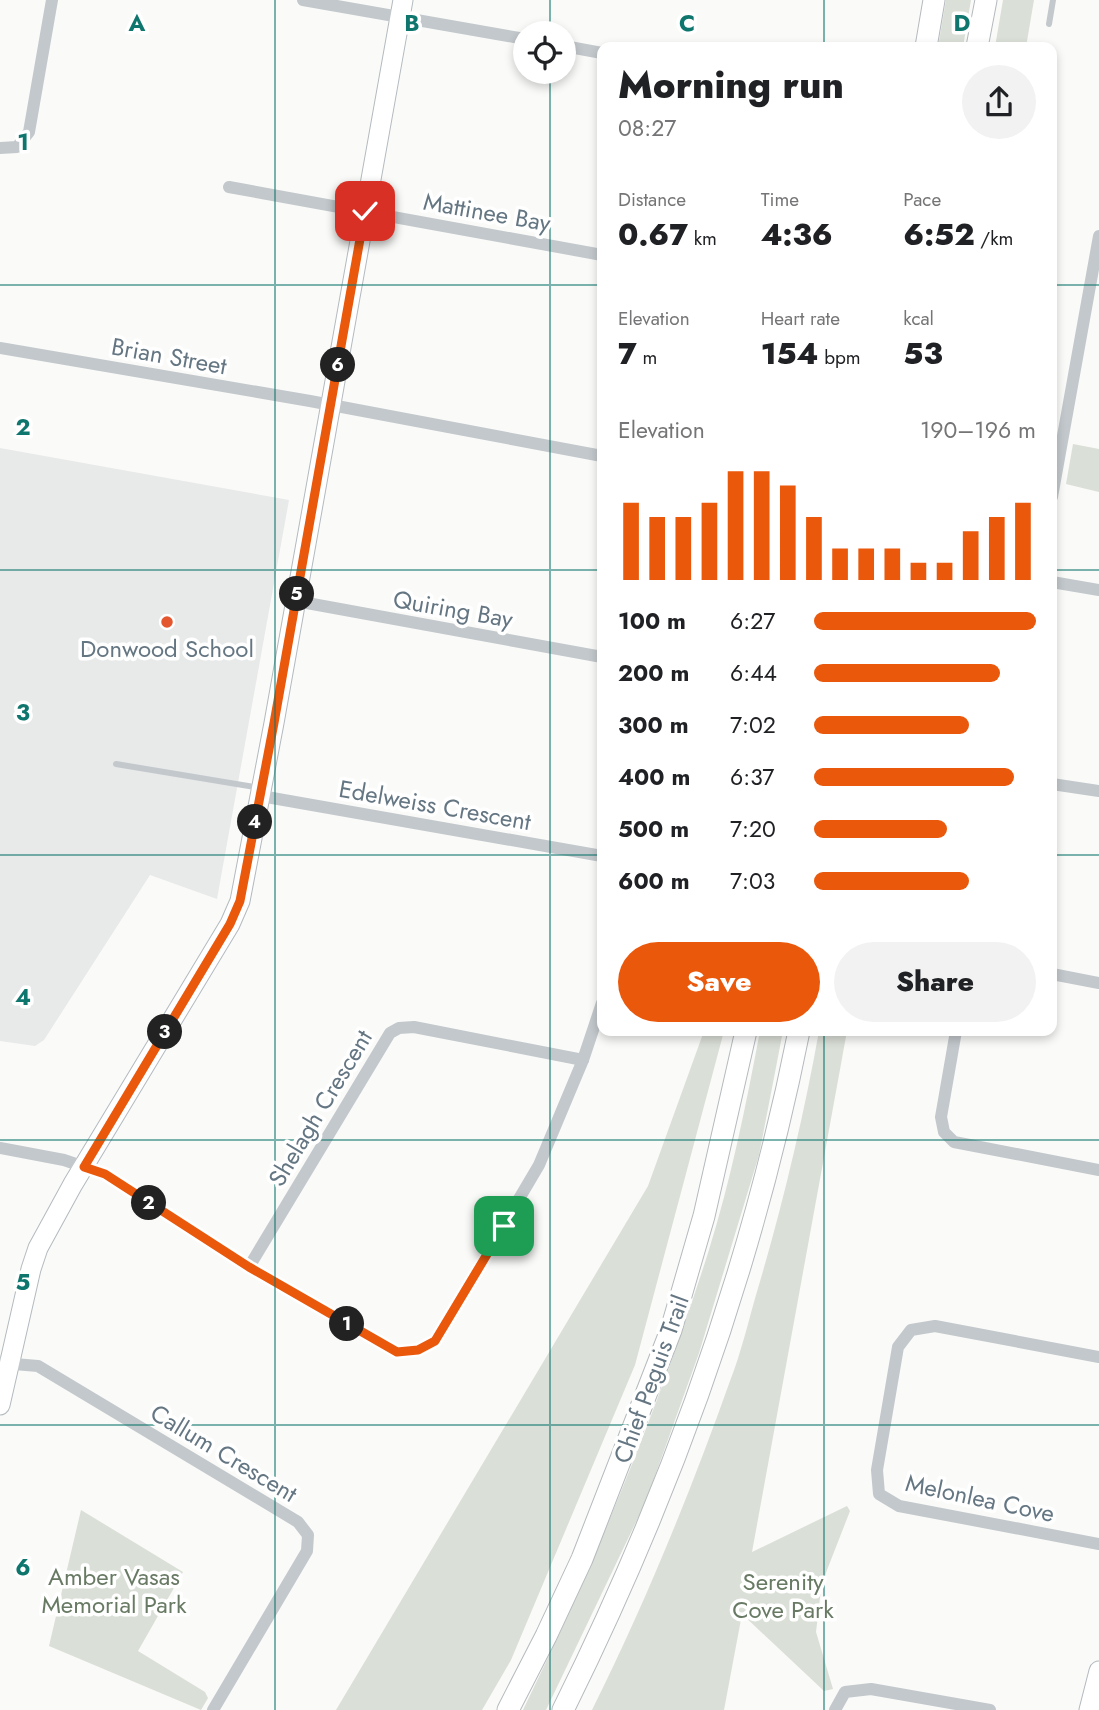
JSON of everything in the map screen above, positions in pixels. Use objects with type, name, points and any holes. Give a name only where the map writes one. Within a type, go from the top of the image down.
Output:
[{"type":"main road","points":[[927,42],[934,0]]},
{"type":"main road","points":[[978,42],[986,0]]},
{"type":"main road","name":"Chief Peguis Trail","points":[[508,1710],[582,1559],[650,1390],[705,1216],[745,1036]]},
{"type":"main road","name":"Chief Peguis Trail","points":[[563,1710],[626,1579],[698,1394],[751,1229],[774,1146],[798,1036]]},
{"type":"street","points":[[0,148],[17,147],[29,132],[52,0]]},
{"type":"street","points":[[303,0],[402,8],[513,36]]},
{"type":"street","points":[[0,1405],[5,1363],[38,1248],[230,924],[243,887],[402,8]]},
{"type":"street","points":[[576,48],[597,52]]},
{"type":"street","name":"Mattinee Bay","points":[[229,187],[597,254]]},
{"type":"street","points":[[1057,469],[1099,236]]},
{"type":"street","name":"Brian Street","points":[[0,348],[331,406]]},
{"type":"street","points":[[331,406],[597,455]]},
{"type":"street","points":[[1057,583],[1099,590]]},
{"type":"street","name":"Quiring Bay","points":[[296,601],[597,656]]},
{"type":"street","points":[[1057,785],[1099,791]]},
{"type":"street","name":"Edelweiss Crescent","points":[[261,792],[597,855]]},
{"type":"street","points":[[1057,975],[1099,983]]},
{"type":"street","points":[[0,1148],[64,1160],[105,1174],[249,1267],[397,1352],[418,1350],[435,1341],[539,1165],[583,1060],[597,1018]]},
{"type":"street","name":"Shelagh Crescent","points":[[249,1267],[390,1033],[400,1028],[414,1027],[583,1060]]},
{"type":"street","points":[[955,1036],[941,1117],[944,1132],[954,1142],[1099,1170]]},
{"type":"street","name":"Melonlea Cove","points":[[1099,1357],[935,1326],[911,1330],[898,1347],[877,1470],[879,1494],[899,1506],[1099,1544]]},
{"type":"street","name":"Callum Crescent","points":[[5,1363],[37,1366],[298,1522],[309,1535],[307,1551],[213,1710]]},
{"type":"street","points":[[1089,1710],[1099,1671]]},
{"type":"street","points":[[835,1710],[845,1692],[871,1689],[990,1710]]},
{"type":"lane","points":[[1049,24],[1053,0]]},
{"type":"lane","points":[[116,764],[261,792]]},
{"type":"shaded area","points":[[0,448],[289,500],[217,899],[150,875],[44,1040],[35,1046],[0,1041]]},
{"type":"green space","points":[[946,0],[971,0],[964,42],[939,42]]},
{"type":"green space","points":[[1003,0],[1034,0],[1027,42],[996,42]]},
{"type":"green space","points":[[1073,444],[1099,449],[1099,492],[1066,484]]},
{"type":"green space","points":[[702,1036],[723,1036],[635,1365],[511,1660],[482,1710],[336,1710],[648,1186]]},
{"type":"green space","points":[[759,1036],[782,1036],[759,1155],[699,1353],[646,1501],[546,1710],[523,1710],[600,1542],[668,1370],[708,1253],[743,1115]]},
{"type":"green space","name":"Serenity Cove Park","points":[[818,1036],[846,1036],[752,1552],[847,1506],[850,1511],[821,1589],[816,1632],[833,1689],[824,1691],[742,1614],[724,1710],[592,1710],[666,1548],[738,1360],[799,1131]]},
{"type":"green space","name":"Amber Vasas Memorial Park","points":[[81,1510],[183,1572],[138,1651],[205,1692],[208,1698],[201,1710],[49,1646]]},
{"type":"place","name":"Donwood School","points":[[167,622]]},
{"type":"route","points":[[365,211],[240,901],[230,924],[84,1167],[105,1174],[249,1267],[397,1352],[418,1350],[435,1341],[504,1226]]}]
